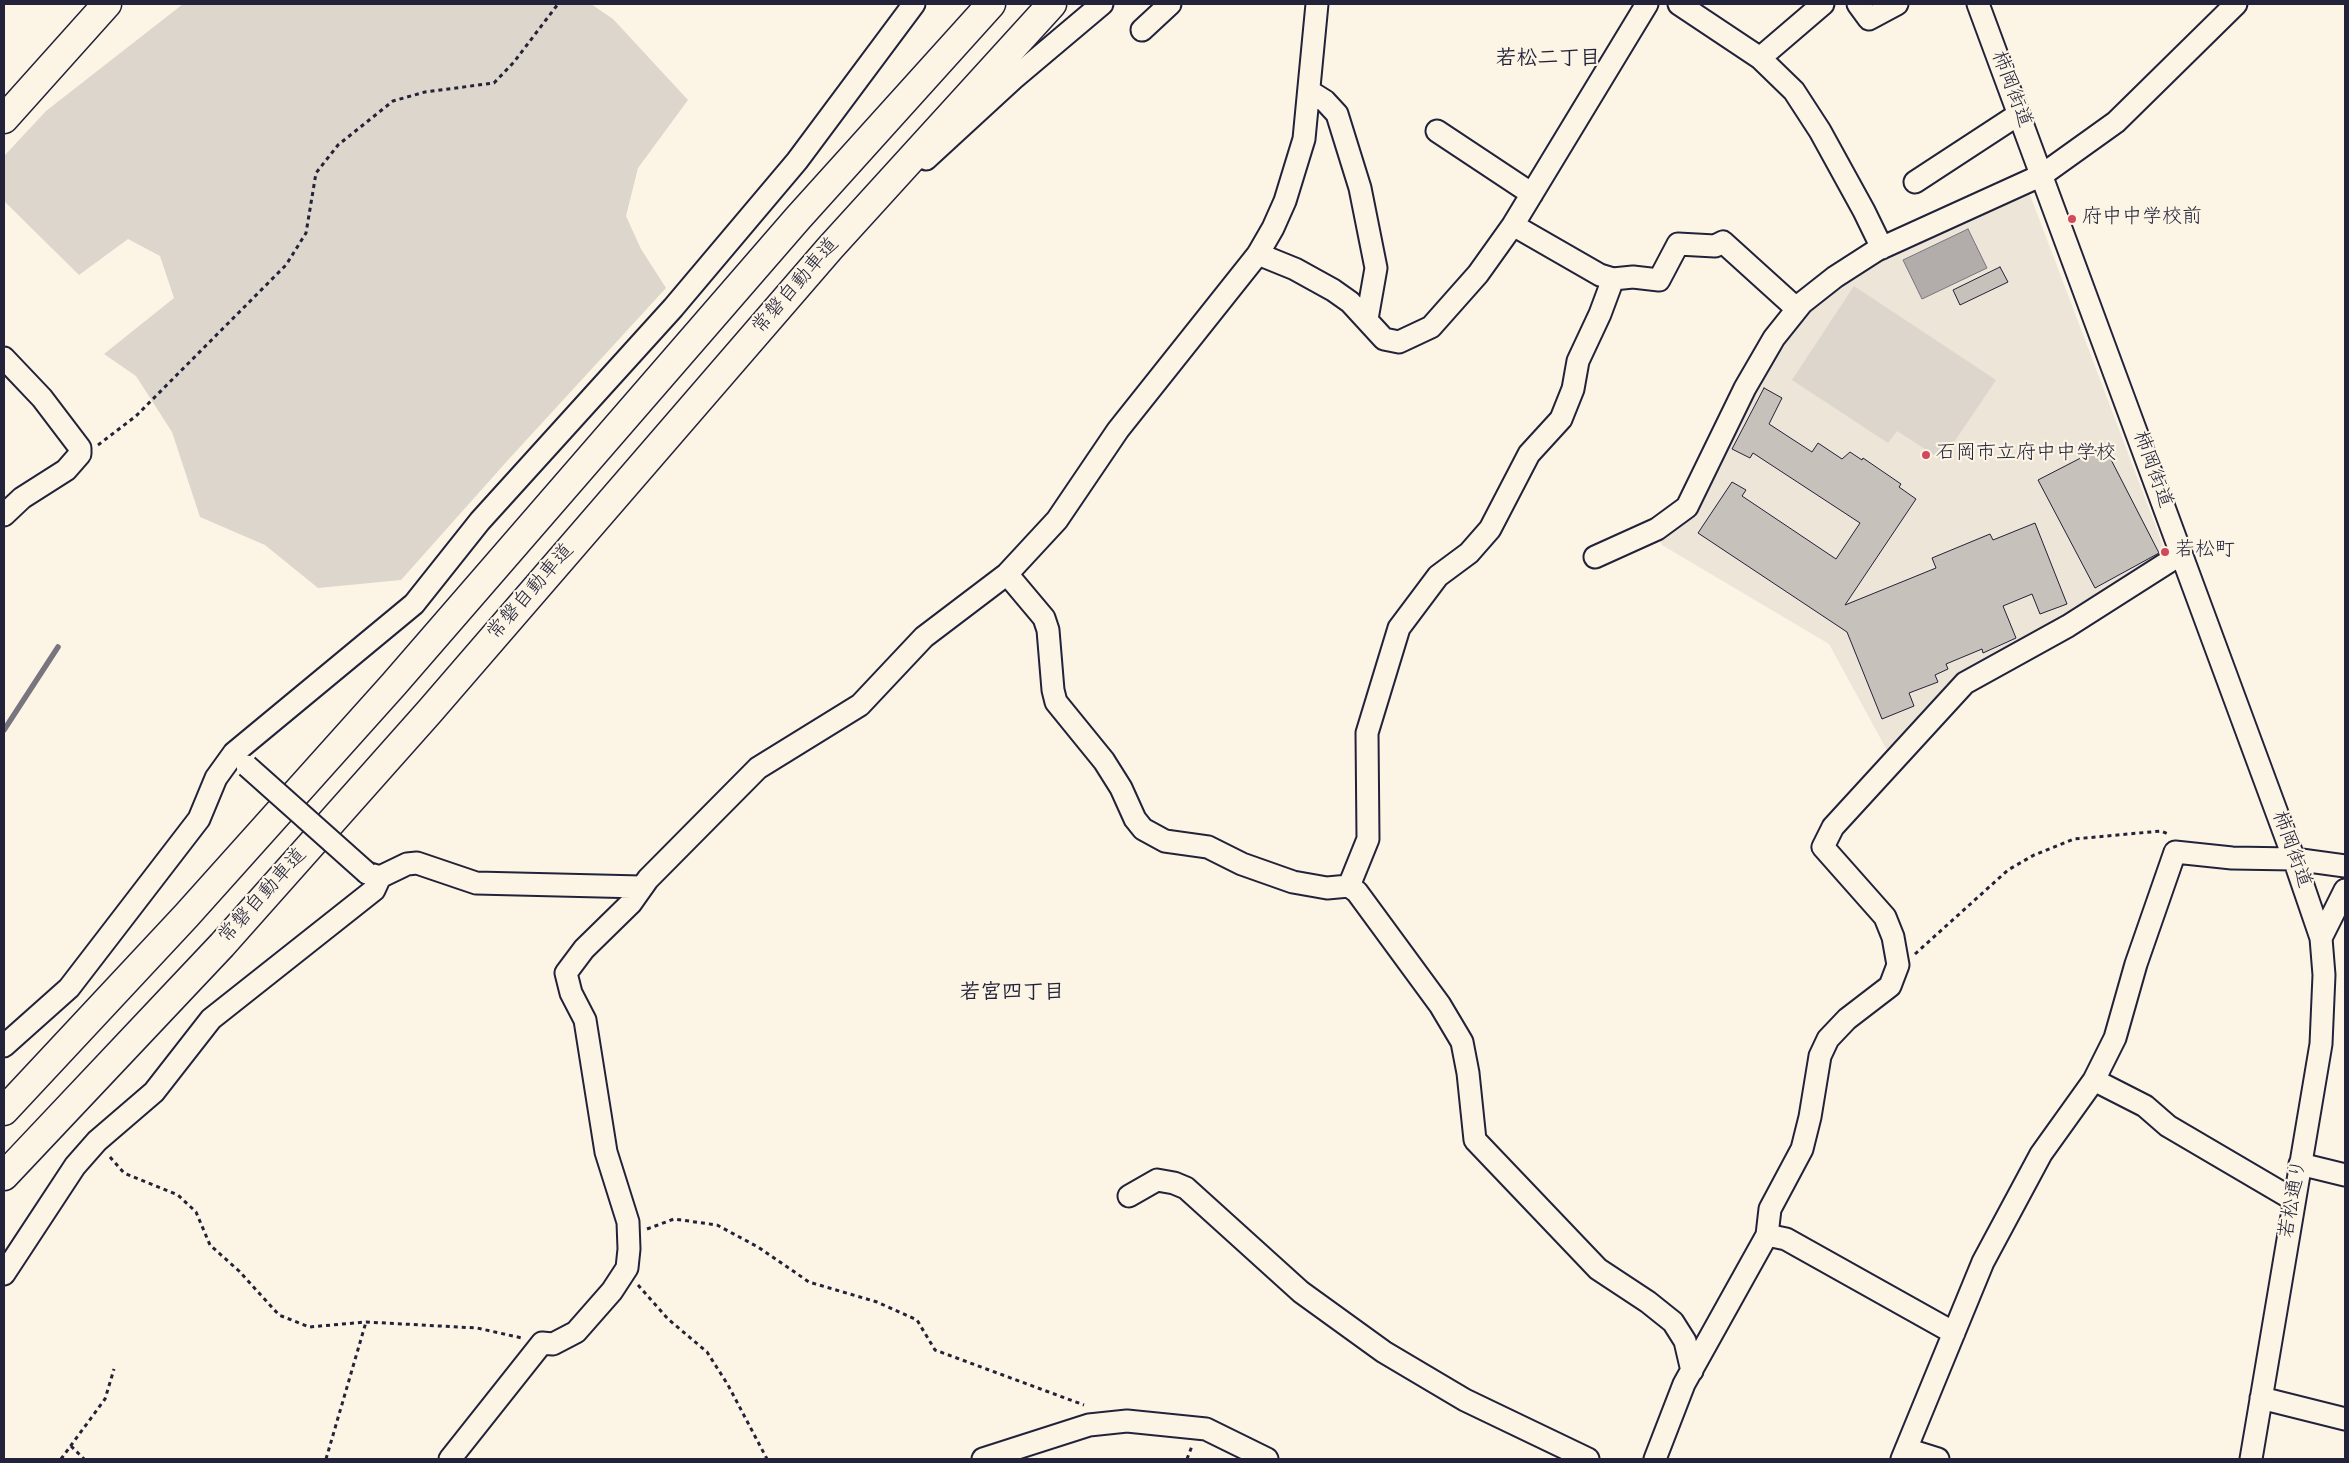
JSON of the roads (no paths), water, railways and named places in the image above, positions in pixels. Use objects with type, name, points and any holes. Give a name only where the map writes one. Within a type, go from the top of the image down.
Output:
[{"type":"highway","points":[[4,118],[106,4]]},
{"type":"highway","points":[[4,1111],[186,916],[394,684],[798,218],[990,4]]},
{"type":"highway","name":"常磐自動車道","points":[[4,1176],[222,945],[430,712],[830,248],[1052,4]]},
{"type":"street","points":[[4,1046],[69,988],[199,819],[216,778],[240,760],[414,604],[480,521],[673,308],[797,161],[914,4]]},
{"type":"street","points":[[830,248],[1013,79],[1102,4]]},
{"type":"street","points":[[1142,30],[1170,4]]},
{"type":"street","points":[[450,1459],[542,1343],[553,1344],[576,1332],[612,1292],[627,1268],[628,1222],[606,1152],[585,1020],[570,993],[566,974],[584,949],[631,903],[641,887],[758,768],[860,705],[924,637],[1007,574],[1057,520],[1118,430],[1258,254],[1285,201],[1304,139],[1317,4]]},
{"type":"street","points":[[1258,254],[1317,280],[1350,302],[1367,318],[1378,333],[1392,342],[1412,337],[1431,327],[1478,274],[1513,225],[1647,4]]},
{"type":"street","points":[[1679,4],[1760,58],[1794,91],[1820,131],[1882,248]]},
{"type":"street","points":[[1760,58],[1822,4]]},
{"type":"street","points":[[1858,4],[1869,19],[1896,4]]},
{"type":"street","name":"柿岡街道","points":[[1978,4],[2294,859],[2320,938]]},
{"type":"street","points":[[1595,557],[1657,528],[1687,507],[1744,388],[1774,338],[1797,309],[1834,277],[1882,248],[2042,175],[2116,122],[2236,4]]},
{"type":"street","points":[[1310,91],[1325,101],[1337,114],[1360,188],[1376,268],[1367,318]]},
{"type":"street","points":[[1916,182],[2019,114]]},
{"type":"street","points":[[1437,131],[1532,194]]},
{"type":"street","points":[[1513,225],[1600,275],[1613,280],[1633,277],[1659,280],[1678,244],[1714,246],[1723,242],[1797,309]]},
{"type":"street","points":[[1349,886],[1368,839],[1367,733],[1399,628],[1438,576],[1469,554],[1490,529],[1529,454],[1561,419],[1573,389],[1578,361],[1600,314],[1613,280]]},
{"type":"street","points":[[4,358],[42,398],[80,448],[80,454],[66,470],[22,498],[4,516]]},
{"type":"street","points":[[1655,1459],[1684,1384],[1767,1235],[1770,1209],[1802,1149],[1810,1116],[1820,1056],[1828,1039],[1847,1018],[1890,986],[1898,965],[1893,937],[1885,917],[1824,847],[1833,827],[1966,683],[2068,626],[2181,554]]},
{"type":"street","points":[[1007,574],[1044,618],[1048,630],[1053,690],[1056,702],[1104,761],[1121,788],[1135,819],[1143,829],[1165,841],[1208,847],[1242,864],[1293,882],[1326,888],[1349,886],[1357,892],[1435,998],[1462,1042],[1468,1072],[1475,1140],[1598,1269],[1648,1302],[1673,1322],[1685,1341],[1692,1371]]},
{"type":"street","points":[[4,1274],[75,1166],[97,1141],[154,1092],[211,1019],[374,890],[374,875],[240,760]]},
{"type":"street","points":[[1938,1459],[1904,1454],[1988,1252],[2041,1154],[2094,1080],[2115,1038],[2136,964],[2175,852],[2232,858],[2294,859],[2345,866]]},
{"type":"street","points":[[374,875],[407,864],[417,863],[476,883],[641,887]]},
{"type":"street","points":[[2320,938],[2345,890]]},
{"type":"street","name":"若松通り","points":[[2250,1459],[2321,1044],[2324,1011],[2324,975],[2320,938]]},
{"type":"street","points":[[2094,1080],[2145,1106],[2168,1126],[2294,1200]]},
{"type":"street","points":[[2300,1164],[2345,1175]]},
{"type":"street","points":[[1129,1196],[1157,1180],[1174,1183],[1186,1188],[1301,1292],[1384,1352],[1465,1400],[1588,1459]]},
{"type":"street","points":[[1767,1235],[1786,1239],[1954,1332]]},
{"type":"street","points":[[2261,1398],[2345,1419]]},
{"type":"street","points":[[983,1459],[1089,1425],[1127,1421],[1206,1429],[1267,1459]]},
{"type":"waterway","points":[[4,730],[58,647]]},
{"type":"place","name":"府中中学校前","points":[[2072,219]]},
{"type":"place","name":"石岡市立府中中学校","points":[[1926,455]]},
{"type":"place","name":"若松町","points":[[2165,552]]},
{"type":"district","name":"若松二丁目","points":[[1548,61]]},
{"type":"district","name":"若宮四丁目","points":[[1012,995]]}]
